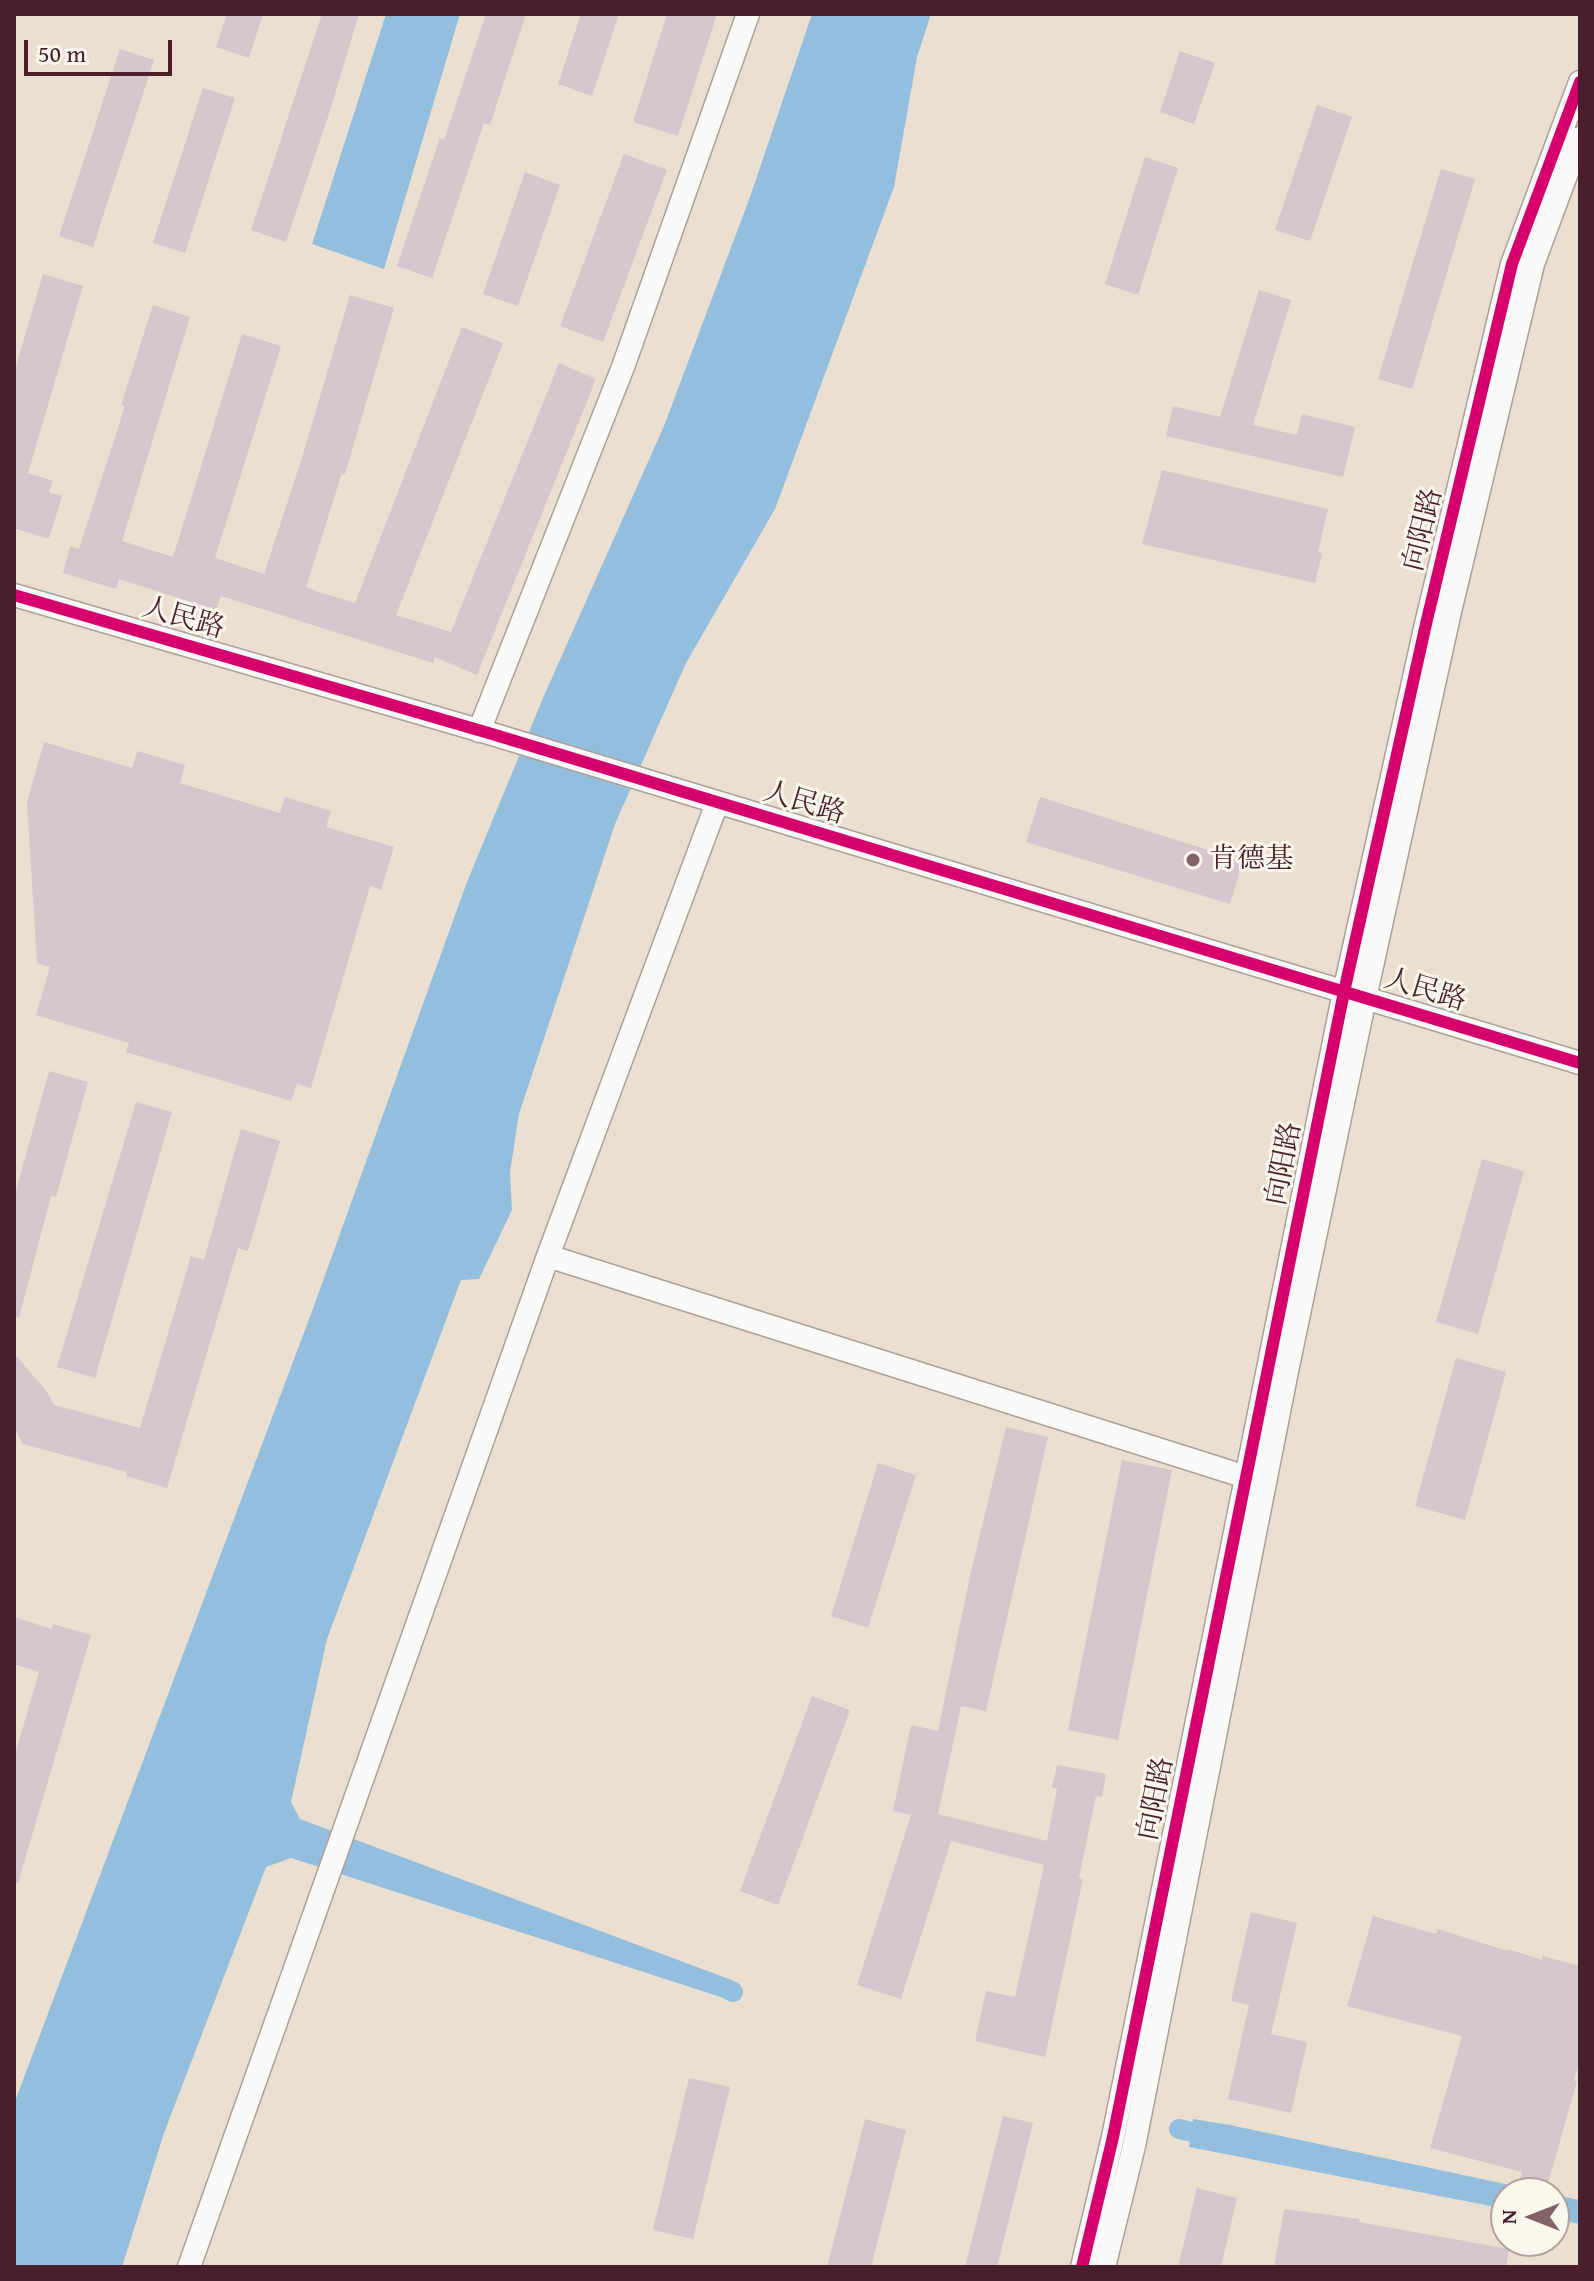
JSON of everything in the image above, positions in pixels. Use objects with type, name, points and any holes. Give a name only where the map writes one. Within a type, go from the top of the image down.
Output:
[{"type":"street","points":[[479,731],[623,367],[748,14]]},
{"type":"street","name":"向阳路","points":[[1104,2267],[1134,2146],[1287,1371],[1426,624],[1512,264],[1580,82]]},
{"type":"street","name":"向阳路","points":[[1082,2267],[1113,2137],[1246,1477],[1355,995],[1533,264],[1580,138]]},
{"type":"street","name":"人民路","points":[[14,595],[479,731],[1580,1063]]},
{"type":"street","points":[[189,2267],[548,1256],[717,803]]},
{"type":"street","points":[[548,1256],[1246,1477]]},
{"type":"water","points":[[386,14],[460,14],[384,269],[312,244]]},
{"type":"water","points":[[812,14],[931,14],[917,57],[894,187],[775,509],[686,663],[615,824],[519,1114],[510,1172],[512,1210],[479,1279],[461,1280],[327,1639],[291,1802],[300,1819],[729,1979],[724,1998],[291,1858],[266,1867],[164,2133],[122,2267],[14,2267],[14,2104],[311,1314],[467,882],[543,698],[664,426],[750,197]]},
{"type":"water","points":[[1193,2119],[1230,2125],[1490,2181],[1490,2206],[1189,2147]]},
{"type":"water","points":[[1570,2198],[1580,2200],[1580,2224],[1570,2222]]},
{"type":"building","points":[[227,14],[263,14],[249,58],[216,47]]},
{"type":"building","points":[[322,14],[359,14],[286,242],[251,230]]},
{"type":"building","points":[[486,14],[526,14],[490,125],[484,123],[432,278],[397,266]]},
{"type":"building","points":[[581,14],[619,14],[592,96],[558,84]]},
{"type":"building","points":[[667,14],[717,14],[678,136],[633,122]]},
{"type":"building","points":[[120,49],[154,60],[93,247],[59,236]]},
{"type":"building","points":[[1180,51],[1215,63],[1194,124],[1160,112]]},
{"type":"building","points":[[203,88],[235,98],[185,253],[153,243]]},
{"type":"building","points":[[1317,105],[1352,117],[1310,241],[1275,230]]},
{"type":"building","points":[[624,154],[667,170],[603,342],[560,326]]},
{"type":"building","points":[[1145,157],[1178,168],[1138,295],[1105,284]]},
{"type":"building","points":[[1441,169],[1475,179],[1412,389],[1378,379]]},
{"type":"building","points":[[525,172],[560,185],[518,306],[483,294]]},
{"type":"building","points":[[43,274],[83,286],[28,473],[53,481],[49,492],[62,496],[49,539],[14,528],[14,373]]},
{"type":"building","points":[[1259,290],[1291,300],[1253,425],[1297,435],[1302,414],[1355,427],[1343,477],[1166,436],[1173,406],[1220,417]]},
{"type":"building","points":[[350,295],[394,308],[345,474],[342,473],[306,587],[319,592],[355,603],[462,327],[503,343],[396,615],[451,632],[559,363],[596,379],[477,675],[435,657],[433,663],[221,596],[216,610],[119,579],[116,589],[63,573],[70,546],[79,549],[125,406],[121,405],[153,305],[190,317],[122,541],[173,557],[242,334],[281,346],[215,558],[264,574]]},
{"type":"building","points":[[1162,470],[1328,509],[1318,552],[1322,553],[1315,583],[1142,544]]},
{"type":"building","points":[[44,742],[132,768],[137,751],[185,765],[180,783],[280,813],[285,797],[331,811],[326,827],[394,847],[381,890],[370,886],[311,1088],[297,1084],[291,1101],[126,1052],[129,1043],[36,1015],[50,967],[37,963],[27,802]]},
{"type":"building","points":[[1040,797],[1243,861],[1230,904],[1026,842]]},
{"type":"building","points":[[49,1071],[88,1082],[56,1197],[51,1196],[19,1318],[14,1317],[14,1198]]},
{"type":"building","points":[[136,1102],[172,1112],[95,1378],[57,1367]]},
{"type":"building","points":[[241,1129],[280,1141],[248,1251],[238,1248],[167,1488],[126,1476],[127,1472],[23,1444],[14,1427],[14,1353],[54,1405],[140,1428],[191,1256],[204,1260]]},
{"type":"building","points":[[1482,1159],[1524,1171],[1478,1334],[1436,1322]]},
{"type":"building","points":[[1456,1358],[1506,1372],[1465,1520],[1415,1506]]},
{"type":"building","points":[[1006,1427],[1048,1437],[986,1711],[961,1706],[938,1814],[1047,1841],[1057,1788],[1052,1788],[1057,1765],[1106,1774],[1102,1797],[1096,1796],[1079,1878],[1083,1879],[1045,2057],[975,2041],[986,1991],[1015,1997],[1044,1865],[951,1841],[901,1999],[857,1985],[911,1815],[893,1811],[911,1725],[938,1731],[970,1576]]},
{"type":"building","points":[[1122,1460],[1172,1470],[1118,1740],[1068,1730]]},
{"type":"building","points":[[878,1463],[916,1475],[868,1628],[831,1616]]},
{"type":"building","points":[[14,1617],[52,1629],[53,1624],[91,1635],[18,1883],[14,1883],[14,1758],[39,1672],[14,1664]]},
{"type":"building","points":[[812,1696],[850,1710],[778,1905],[740,1891]]},
{"type":"building","points":[[1251,1912],[1297,1923],[1271,2034],[1307,2042],[1291,2113],[1228,2099],[1249,2005],[1231,2001]]},
{"type":"building","points":[[1373,1916],[1436,1934],[1438,1929],[1542,1960],[1543,1956],[1580,1966],[1580,2061],[1550,2177],[1521,2177],[1522,2172],[1430,2148],[1462,2036],[1347,2006]]},
{"type":"building","points":[[689,2078],[730,2087],[693,2239],[653,2230]]},
{"type":"building","points":[[1003,2116],[1033,2123],[997,2267],[965,2267]]},
{"type":"building","points":[[865,2119],[906,2130],[871,2267],[827,2267]]},
{"type":"building","points":[[1197,2188],[1237,2198],[1221,2267],[1178,2267]]},
{"type":"building","points":[[1284,2209],[1360,2219],[1359,2222],[1490,2246],[1490,2257],[1508,2257],[1506,2267],[1274,2267]]},
{"type":"waterway","points":[[727,1989],[733,1992]]},
{"type":"waterway","points":[[1179,2129],[1192,2132]]},
{"type":"cycle path","points":[[1082,2267],[1113,2137],[1344,992],[1426,624],[1512,264],[1580,82]]},
{"type":"cycle path","points":[[14,595],[492,734],[1580,1063]]},
{"type":"place","name":"肯德基","points":[[1193,860]]}]
